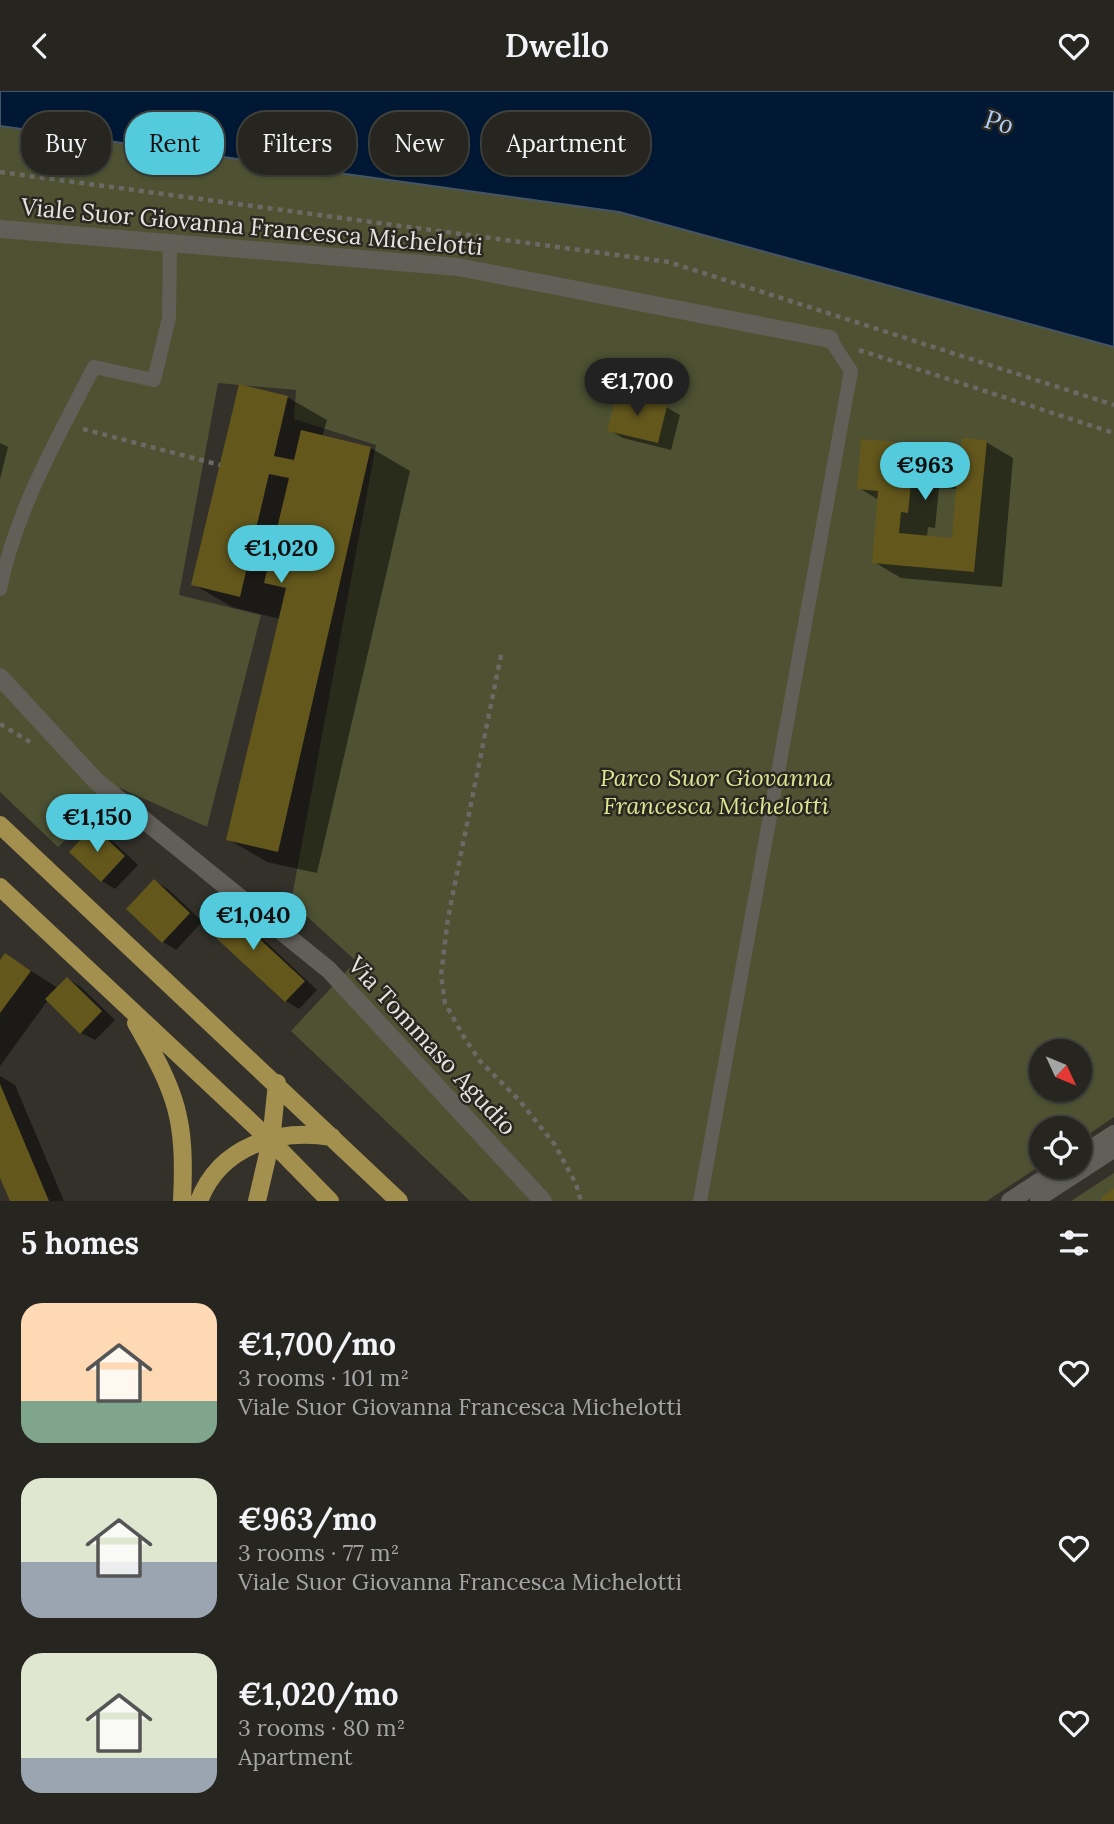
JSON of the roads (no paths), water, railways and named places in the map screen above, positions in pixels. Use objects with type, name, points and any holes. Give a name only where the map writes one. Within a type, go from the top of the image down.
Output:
[{"type":"main road","points":[[0,825],[277,1083],[399,1201]]},
{"type":"main road","points":[[0,887],[271,1141],[330,1201]]},
{"type":"main road","points":[[126,1005],[169,1080],[183,1128],[185,1148],[182,1201]]},
{"type":"main road","points":[[257,1201],[271,1141],[277,1083]]},
{"type":"main road","points":[[199,1201],[215,1171],[232,1155],[255,1143],[301,1133],[332,1137]]},
{"type":"street","name":"Viale Suor Giovanna Francesca Michelotti","points":[[0,229],[458,267],[830,339]]},
{"type":"street","name":"Via Tommaso Agudio","points":[[0,677],[96,781],[329,970],[543,1201]]},
{"type":"street","points":[[1092,1148],[1114,1134]]},
{"type":"street","points":[[1010,1201],[1044,1179]]},
{"type":"lane","points":[[0,589],[5,564],[36,478],[94,367],[154,380],[169,318],[170,244]]},
{"type":"lane","points":[[700,1201],[851,372],[830,339]]},
{"type":"lane","points":[[1037,1201],[1114,1150]]},
{"type":"water","name":"Po","points":[[0,91],[1114,91],[1114,347],[619,212],[353,175],[356,175],[356,112],[238,112],[238,159],[224,157],[224,112],[125,112],[125,143],[111,141],[111,112],[21,112],[21,129],[0,126]]},
{"type":"park label","name":"Parco Suor Giovanna Francesca Michelotti","points":[[716,792]]}]
